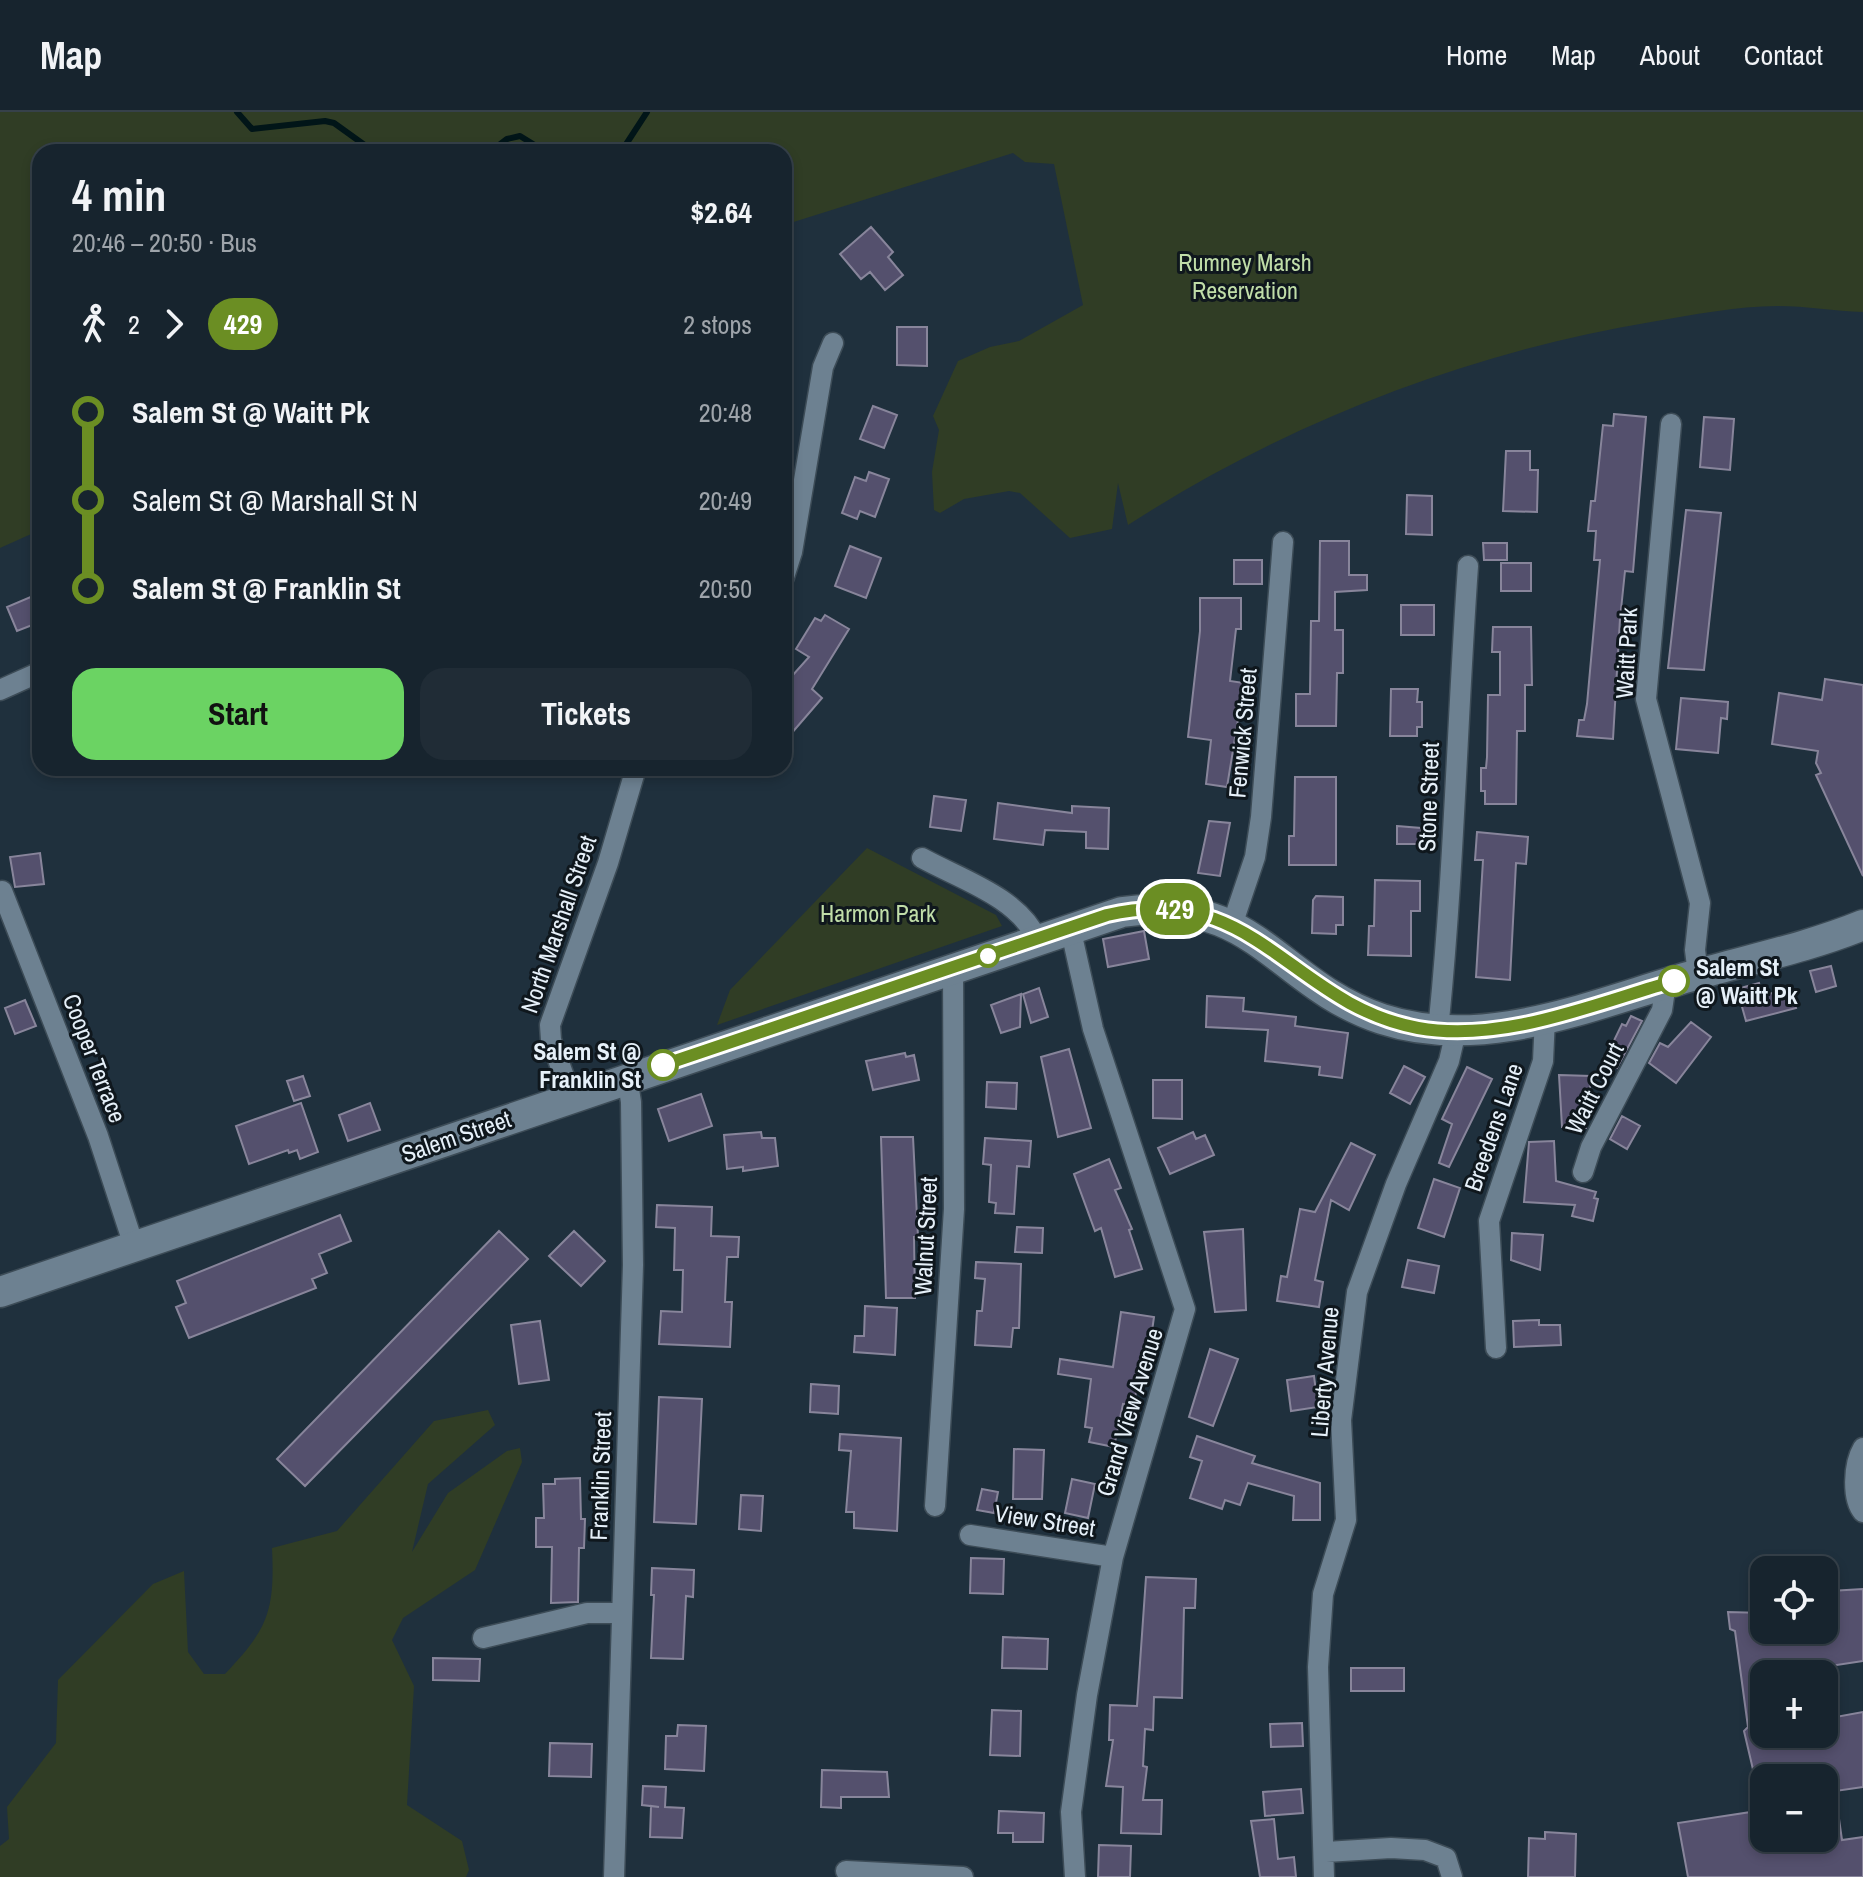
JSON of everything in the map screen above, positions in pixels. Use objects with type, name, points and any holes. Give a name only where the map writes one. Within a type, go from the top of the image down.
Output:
[{"type":"main road","name":"Salem Street","points":[[0,1292],[627,1077],[1122,912],[1166,908],[1208,915],[1232,925],[1351,1006],[1384,1020],[1447,1030],[1545,1018],[1863,925]]},
{"type":"street","points":[[792,552],[823,367],[833,343]]},
{"type":"street","name":"Waitt Park","points":[[1671,424],[1646,699],[1700,903],[1696,944],[1698,974]]},
{"type":"street","name":"Fenwick Street","points":[[1232,925],[1255,857],[1261,817],[1283,542]]},
{"type":"street","name":"Stone Street","points":[[1447,1030],[1457,723],[1468,566]]},
{"type":"street","points":[[0,690],[32,676]]},
{"type":"street","name":"North Marshall Street","points":[[571,1096],[551,1040],[550,1025],[608,863],[634,776]]},
{"type":"street","points":[[922,858],[1012,908],[1026,921],[1037,939]]},
{"type":"street","name":"Cooper Terrace","points":[[2,891],[98,1136],[134,1246]]},
{"type":"street","name":"Grand View Avenue","points":[[1070,927],[1093,1029],[1185,1309],[1113,1557],[1087,1695],[1071,1812],[1075,1877]]},
{"type":"street","name":"Walnut Street","points":[[935,1506],[954,1209],[953,968]]},
{"type":"street","name":"Waitt Court","points":[[1583,1172],[1591,1147],[1662,1010],[1666,983]]},
{"type":"street","name":"Breedens Lane","points":[[1496,1348],[1489,1221],[1543,1061],[1545,1018]]},
{"type":"street","name":"Liberty Avenue","points":[[1324,1877],[1326,1852],[1319,1652],[1323,1594],[1346,1520],[1341,1420],[1357,1292],[1396,1184],[1449,1061],[1447,1030]]},
{"type":"street","name":"Franklin Street","points":[[614,1877],[633,1265],[631,1102],[627,1077]]},
{"type":"street","points":[[1863,1448],[1858,1456],[1855,1483],[1863,1512]]},
{"type":"street","name":"View Street","points":[[970,1535],[1113,1557]]},
{"type":"street","points":[[483,1638],[587,1613],[622,1613]]},
{"type":"street","points":[[1326,1852],[1391,1848],[1425,1850],[1449,1867]]},
{"type":"street","points":[[846,1871],[963,1877]]},
{"type":"green space","name":"Rumney Marsh Reservation","points":[[0,112],[1863,112],[1863,312],[1789,306],[1730,309],[1582,335],[1513,352],[1379,397],[1314,424],[1188,488],[1128,525],[1118,483],[1112,529],[1070,538],[1020,493],[1009,491],[964,499],[940,513],[934,510],[932,472],[939,430],[933,416],[958,361],[990,347],[1019,341],[1083,305],[1054,164],[1025,162],[1013,153],[792,222],[792,144],[32,144],[32,534],[0,548]]},
{"type":"green space","name":"Harmon Park","points":[[867,848],[996,915],[1002,926],[717,1025],[730,990]]},
{"type":"green space","points":[[488,1410],[495,1425],[428,1484],[412,1552],[448,1493],[507,1451],[520,1448],[522,1462],[475,1570],[403,1618],[392,1640],[414,1686],[407,1805],[462,1841],[469,1870],[466,1877],[0,1877],[0,1846],[9,1839],[7,1807],[56,1743],[58,1680],[153,1584],[184,1571],[188,1652],[204,1674],[225,1674],[251,1644],[266,1618],[272,1588],[272,1548],[337,1531],[434,1421]]},
{"type":"building","points":[[871,227],[893,252],[888,257],[903,275],[885,290],[870,272],[861,279],[840,254]]},
{"type":"building","points":[[897,327],[927,327],[927,366],[897,365]]},
{"type":"building","points":[[873,406],[897,415],[884,448],[860,439]]},
{"type":"building","points":[[1614,414],[1646,417],[1633,572],[1625,571],[1620,619],[1613,739],[1577,736],[1579,720],[1584,720],[1587,704],[1600,560],[1594,560],[1596,531],[1588,531],[1591,501],[1595,501],[1603,425],[1613,426]]},
{"type":"building","points":[[1704,417],[1734,419],[1730,470],[1700,467]]},
{"type":"building","points":[[1506,451],[1530,451],[1530,470],[1538,470],[1537,512],[1503,511]]},
{"type":"building","points":[[869,472],[889,479],[875,517],[860,511],[857,519],[842,513],[855,477],[866,481]]},
{"type":"building","points":[[1407,495],[1432,496],[1432,535],[1406,534]]},
{"type":"building","points":[[1686,510],[1721,513],[1704,670],[1668,668]]},
{"type":"building","points":[[1320,541],[1349,541],[1349,575],[1367,575],[1367,590],[1335,592],[1335,630],[1343,630],[1343,673],[1337,673],[1336,726],[1296,726],[1296,694],[1310,694],[1311,621],[1319,621]]},
{"type":"building","points":[[1483,543],[1507,543],[1507,560],[1484,560]]},
{"type":"building","points":[[850,546],[881,558],[866,598],[835,586]]},
{"type":"building","points":[[1234,560],[1262,560],[1262,584],[1234,584]]},
{"type":"building","points":[[1501,563],[1531,563],[1531,591],[1501,591]]},
{"type":"building","points":[[32,596],[32,625],[17,631],[7,607]]},
{"type":"building","points":[[1200,598],[1241,598],[1241,629],[1236,629],[1230,681],[1244,683],[1227,787],[1206,784],[1211,740],[1188,737],[1200,631]]},
{"type":"building","points":[[1401,605],[1434,605],[1434,635],[1401,635]]},
{"type":"building","points":[[825,615],[849,629],[812,689],[822,698],[792,733],[792,676],[809,657],[796,649],[815,618],[821,621]]},
{"type":"building","points":[[1493,627],[1531,627],[1532,685],[1525,685],[1525,731],[1517,731],[1516,804],[1485,804],[1485,791],[1481,791],[1481,768],[1486,768],[1487,757],[1488,695],[1500,695],[1500,652],[1492,652]]},
{"type":"building","points":[[1825,679],[1863,685],[1863,876],[1816,775],[1821,773],[1816,763],[1818,751],[1772,744],[1779,693],[1822,700]]},
{"type":"building","points":[[1391,689],[1418,689],[1417,702],[1422,702],[1422,727],[1417,727],[1417,736],[1390,736]]},
{"type":"building","points":[[1681,698],[1728,702],[1727,719],[1721,718],[1718,753],[1676,749]]},
{"type":"building","points":[[1295,777],[1336,777],[1336,865],[1289,865],[1289,836],[1294,836]]},
{"type":"building","points":[[934,796],[966,800],[961,831],[930,827]]},
{"type":"building","points":[[998,803],[1072,813],[1072,806],[1109,808],[1108,849],[1086,848],[1086,832],[1045,830],[1043,845],[994,839]]},
{"type":"building","points":[[1209,821],[1230,823],[1220,876],[1198,873]]},
{"type":"building","points":[[1397,826],[1421,828],[1421,844],[1397,844]]},
{"type":"building","points":[[1477,832],[1528,837],[1526,864],[1516,863],[1510,980],[1476,977],[1483,860],[1475,860]]},
{"type":"building","points":[[40,853],[44,884],[15,887],[10,857]]},
{"type":"building","points":[[1375,880],[1420,881],[1420,911],[1411,911],[1411,956],[1368,955],[1369,926],[1374,926]]},
{"type":"building","points":[[1316,896],[1343,897],[1343,925],[1336,925],[1336,934],[1312,933],[1313,900]]},
{"type":"building","points":[[1144,931],[1149,959],[1108,967],[1103,939]]},
{"type":"building","points":[[1831,966],[1836,986],[1816,992],[1810,971]]},
{"type":"building","points":[[1759,983],[1762,996],[1790,988],[1796,1008],[1746,1021],[1737,989]]},
{"type":"building","points":[[1039,988],[1048,1017],[1031,1023],[1023,994]]},
{"type":"building","points":[[1021,994],[1020,1027],[1001,1033],[991,1005]]},
{"type":"building","points":[[1207,996],[1244,998],[1243,1011],[1296,1017],[1295,1026],[1348,1033],[1342,1078],[1319,1075],[1320,1067],[1265,1061],[1268,1030],[1206,1027]]},
{"type":"building","points":[[25,1000],[36,1026],[15,1034],[5,1008]]},
{"type":"building","points":[[1631,1016],[1642,1021],[1617,1068],[1604,1061],[1622,1024],[1626,1026]]},
{"type":"building","points":[[1691,1022],[1711,1037],[1676,1083],[1649,1063],[1660,1043],[1668,1047]]},
{"type":"building","points":[[1069,1049],[1091,1128],[1058,1137],[1041,1057]]},
{"type":"building","points":[[905,1053],[906,1057],[914,1055],[919,1080],[873,1090],[866,1061]]},
{"type":"building","points":[[1404,1066],[1425,1077],[1410,1104],[1390,1093]]},
{"type":"building","points":[[1467,1067],[1492,1079],[1449,1167],[1439,1163],[1452,1124],[1442,1119]]},
{"type":"building","points":[[1559,1075],[1591,1076],[1586,1128],[1562,1127]]},
{"type":"building","points":[[303,1076],[310,1096],[294,1101],[287,1081]]},
{"type":"building","points":[[1153,1080],[1182,1080],[1182,1119],[1153,1118]]},
{"type":"building","points":[[987,1082],[1017,1083],[1016,1109],[986,1107]]},
{"type":"building","points":[[701,1094],[712,1126],[669,1141],[658,1109]]},
{"type":"building","points":[[301,1103],[318,1152],[300,1159],[297,1150],[289,1153],[288,1150],[249,1164],[236,1126]]},
{"type":"building","points":[[370,1103],[380,1130],[348,1141],[339,1115]]},
{"type":"building","points":[[1622,1116],[1640,1126],[1627,1149],[1610,1139]]},
{"type":"building","points":[[761,1132],[762,1138],[775,1138],[778,1166],[743,1171],[743,1167],[727,1169],[724,1135]]},
{"type":"building","points":[[1193,1132],[1196,1139],[1205,1135],[1214,1155],[1170,1174],[1158,1148]]},
{"type":"building","points":[[881,1137],[913,1137],[918,1237],[914,1237],[915,1298],[886,1298]]},
{"type":"building","points":[[985,1138],[1031,1141],[1029,1167],[1017,1166],[1014,1214],[995,1213],[996,1203],[989,1202],[991,1165],[983,1164]]},
{"type":"building","points":[[1554,1141],[1556,1181],[1596,1192],[1594,1198],[1598,1199],[1593,1221],[1572,1216],[1575,1205],[1524,1202],[1529,1142]]},
{"type":"building","points":[[1351,1143],[1375,1155],[1349,1210],[1331,1200],[1315,1280],[1323,1282],[1319,1307],[1277,1301],[1281,1276],[1287,1277],[1300,1209],[1315,1212]]},
{"type":"building","points":[[1109,1159],[1121,1188],[1115,1190],[1132,1229],[1129,1230],[1142,1269],[1115,1277],[1101,1228],[1095,1231],[1074,1174]]},
{"type":"building","points":[[1434,1179],[1460,1188],[1444,1237],[1418,1228]]},
{"type":"building","points":[[657,1205],[712,1207],[711,1236],[739,1237],[738,1257],[727,1257],[725,1302],[732,1302],[730,1347],[659,1344],[661,1311],[682,1312],[683,1270],[674,1270],[675,1228],[656,1227]]},
{"type":"building","points":[[340,1215],[351,1241],[319,1254],[327,1273],[312,1279],[316,1288],[189,1338],[176,1307],[186,1303],[177,1281]]},
{"type":"building","points":[[1017,1227],[1043,1228],[1042,1253],[1015,1252]]},
{"type":"building","points":[[1243,1229],[1246,1310],[1215,1312],[1204,1232]]},
{"type":"building","points":[[499,1231],[528,1259],[305,1486],[277,1459]]},
{"type":"building","points":[[574,1231],[605,1261],[581,1286],[549,1256]]},
{"type":"building","points":[[1512,1233],[1543,1235],[1540,1270],[1511,1260]]},
{"type":"building","points":[[1408,1260],[1439,1266],[1434,1293],[1402,1287]]},
{"type":"building","points":[[976,1262],[1021,1264],[1019,1328],[1013,1328],[1011,1347],[975,1345],[977,1311],[982,1311],[985,1279],[975,1278]]},
{"type":"building","points":[[865,1306],[897,1308],[895,1355],[854,1352],[855,1336],[864,1336]]},
{"type":"building","points":[[1121,1312],[1154,1317],[1149,1352],[1142,1351],[1134,1406],[1123,1404],[1114,1447],[1089,1442],[1092,1428],[1085,1427],[1091,1379],[1058,1374],[1060,1359],[1113,1367]]},
{"type":"building","points":[[1539,1320],[1539,1325],[1560,1325],[1561,1345],[1514,1347],[1513,1321]]},
{"type":"building","points":[[540,1321],[549,1380],[519,1384],[511,1325]]},
{"type":"building","points":[[1210,1349],[1238,1359],[1213,1426],[1189,1417]]},
{"type":"building","points":[[1314,1376],[1318,1407],[1291,1411],[1287,1380]]},
{"type":"building","points":[[811,1384],[839,1386],[838,1414],[810,1412]]},
{"type":"building","points":[[659,1397],[702,1399],[696,1524],[654,1522]]},
{"type":"building","points":[[840,1434],[901,1438],[897,1531],[854,1528],[854,1512],[846,1512],[851,1451],[839,1450]]},
{"type":"building","points":[[1197,1436],[1255,1456],[1252,1463],[1320,1483],[1320,1520],[1293,1520],[1294,1496],[1248,1483],[1240,1505],[1225,1500],[1222,1509],[1190,1498],[1202,1461],[1190,1457]]},
{"type":"building","points":[[1014,1449],[1044,1450],[1042,1499],[1013,1499]]},
{"type":"building","points":[[580,1478],[581,1519],[585,1519],[584,1548],[579,1548],[578,1602],[551,1603],[552,1547],[536,1547],[536,1518],[544,1518],[543,1484],[555,1484],[555,1479]]},
{"type":"building","points":[[1072,1479],[1095,1484],[1088,1518],[1065,1513]]},
{"type":"building","points":[[982,1489],[998,1492],[994,1513],[977,1510]]},
{"type":"building","points":[[741,1495],[763,1496],[761,1531],[739,1529]]},
{"type":"building","points":[[971,1558],[1004,1559],[1003,1594],[970,1593]]},
{"type":"building","points":[[652,1568],[694,1570],[693,1597],[686,1596],[683,1659],[651,1658]]},
{"type":"building","points":[[1146,1577],[1196,1579],[1195,1608],[1184,1608],[1182,1698],[1154,1697],[1153,1730],[1145,1729],[1143,1766],[1147,1767],[1143,1800],[1162,1800],[1161,1834],[1121,1833],[1123,1787],[1106,1786],[1113,1740],[1109,1740],[1110,1705],[1137,1706]]},
{"type":"building","points":[[1863,1589],[1863,1661],[1838,1665],[1838,1660],[1750,1660],[1750,1748],[1838,1748],[1838,1717],[1863,1712],[1863,1787],[1838,1791],[1838,1764],[1752,1764],[1744,1731],[1748,1727],[1735,1631],[1730,1629],[1728,1612],[1750,1613],[1750,1644],[1838,1644],[1838,1591]]},
{"type":"building","points":[[1003,1637],[1048,1639],[1047,1669],[1002,1668]]},
{"type":"building","points":[[433,1658],[480,1659],[479,1681],[433,1680]]},
{"type":"building","points":[[1351,1668],[1404,1668],[1404,1691],[1351,1691]]},
{"type":"building","points":[[992,1710],[1021,1711],[1020,1756],[990,1755]]},
{"type":"building","points":[[1302,1723],[1303,1746],[1271,1747],[1270,1724]]},
{"type":"building","points":[[678,1725],[706,1726],[704,1771],[665,1769],[666,1736],[677,1736]]},
{"type":"building","points":[[550,1743],[592,1744],[591,1777],[549,1776]]},
{"type":"building","points":[[822,1770],[887,1772],[889,1797],[841,1797],[841,1808],[821,1807]]},
{"type":"building","points":[[643,1786],[666,1787],[665,1807],[684,1808],[682,1838],[650,1837],[651,1806],[642,1805]]},
{"type":"building","points":[[1301,1789],[1303,1813],[1265,1816],[1263,1792]]},
{"type":"building","points":[[999,1811],[1044,1813],[1043,1842],[1013,1842],[1013,1833],[998,1833]]},
{"type":"building","points":[[1750,1812],[1750,1852],[1838,1852],[1838,1812],[1842,1840],[1863,1837],[1863,1877],[1688,1877],[1678,1823]]},
{"type":"building","points":[[1274,1819],[1278,1859],[1294,1857],[1296,1877],[1260,1877],[1251,1821]]},
{"type":"building","points":[[1545,1832],[1576,1834],[1575,1877],[1528,1877],[1529,1838],[1545,1839]]},
{"type":"building","points":[[1099,1845],[1131,1846],[1130,1877],[1098,1877]]},
{"type":"waterway","points":[[237,112],[252,129],[325,121],[334,123],[363,144]]},
{"type":"waterway","points":[[626,144],[647,112]]},
{"type":"waterway","points":[[500,144],[520,136],[533,144]]},
{"type":"bus line","name":"429","points":[[663,1065],[1107,915],[1138,909],[1181,909],[1220,919],[1259,941],[1351,1006],[1384,1020],[1421,1028],[1456,1031],[1508,1026],[1674,981]]},
{"type":"place","name":"Salem St @ Waitt Pk","points":[[1674,981]]},
{"type":"place","name":"Salem St @ Franklin St","points":[[663,1065]]}]
